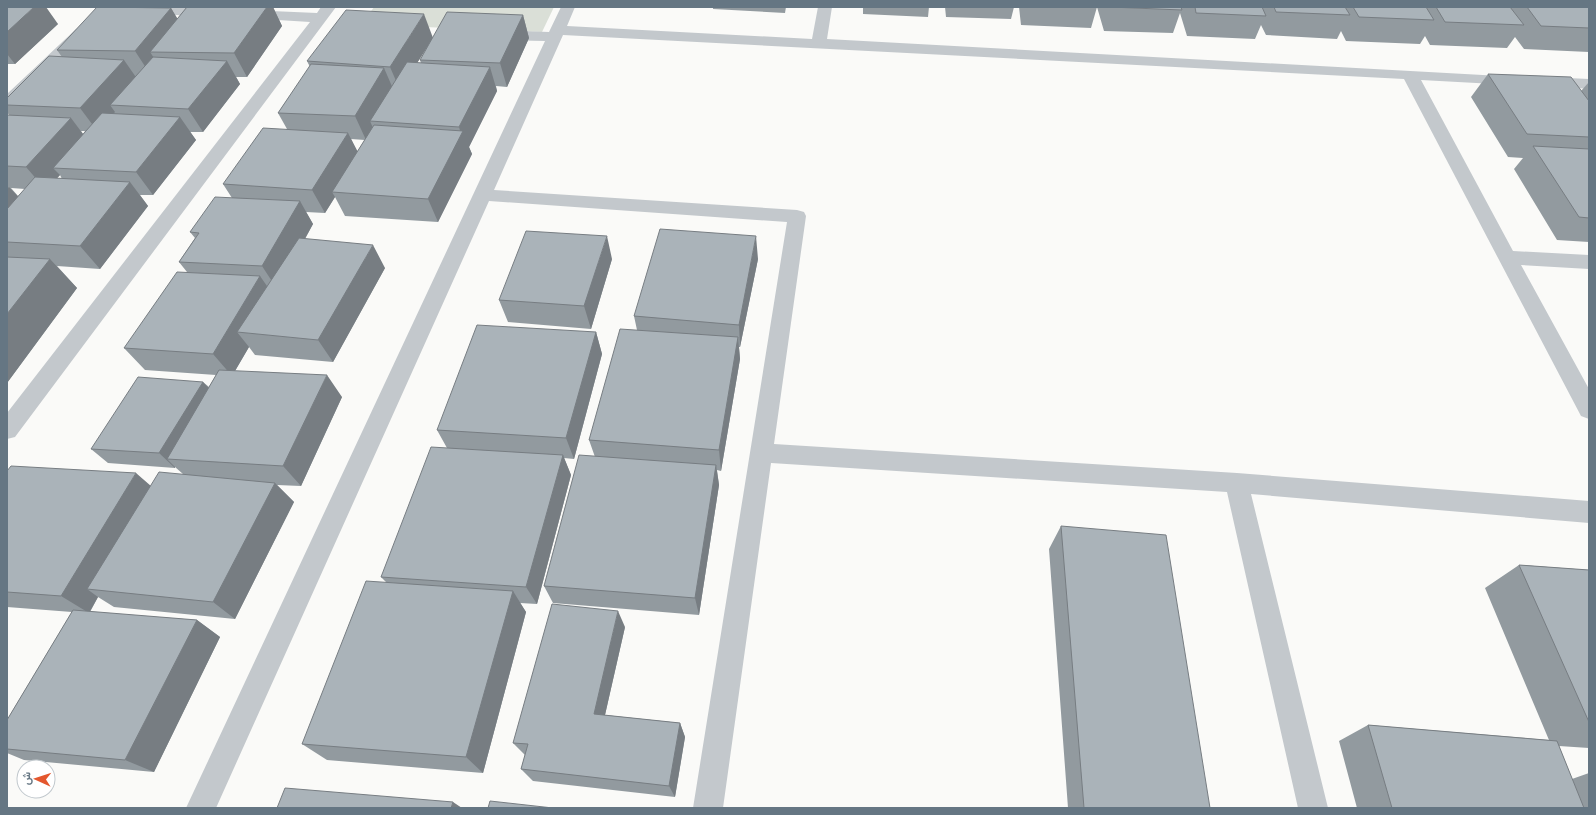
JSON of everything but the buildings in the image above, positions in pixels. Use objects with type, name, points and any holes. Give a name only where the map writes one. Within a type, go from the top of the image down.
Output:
[{"type":"lane","points":[[201,808],[557,34],[568,7]]},
{"type":"lane","points":[[819,44],[825,7]]},
{"type":"lane","points":[[7,103],[98,14],[229,14],[323,21]]},
{"type":"lane","points":[[7,430],[323,21]]},
{"type":"lane","points":[[484,35],[557,34],[819,44],[1589,84]]},
{"type":"lane","points":[[1410,75],[1589,410]]},
{"type":"lane","points":[[482,195],[797,216],[708,808]]},
{"type":"lane","points":[[1507,257],[1589,262]]},
{"type":"lane","points":[[761,453],[1237,482],[1589,512]]},
{"type":"lane","points":[[1237,482],[1313,808]]},
{"type":"shaded area","points":[[374,7],[554,7],[542,32],[402,26],[367,17]]}]
